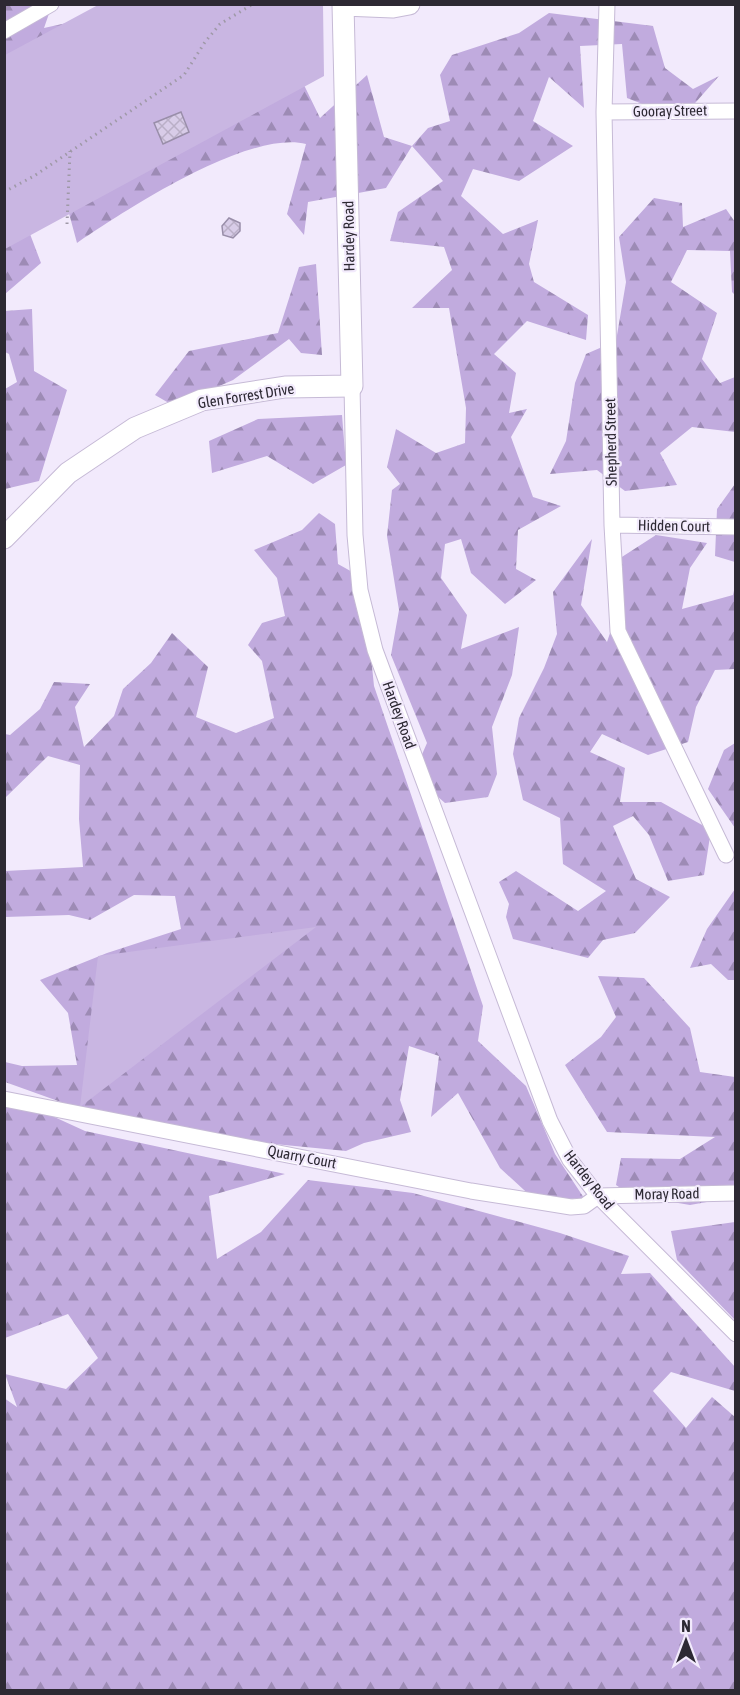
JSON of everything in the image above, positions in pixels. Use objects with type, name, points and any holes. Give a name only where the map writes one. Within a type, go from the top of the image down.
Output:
[{"type":"street","points":[[4,31],[51,4]]},
{"type":"street","points":[[343,5],[393,7],[409,4]]},
{"type":"street","name":"Shepherd Street","points":[[607,4],[604,112],[612,525],[618,631],[726,855]]},
{"type":"street","name":"Hardey Road","points":[[343,5],[355,535],[360,590],[375,650],[550,1121],[570,1160],[598,1196],[735,1334]]},
{"type":"street","name":"Gooray Street","points":[[604,112],[735,111]]},
{"type":"street","name":"Glen Forrest Drive","points":[[4,538],[68,473],[135,428],[202,400],[285,387],[352,386]]},
{"type":"street","name":"Hidden Court","points":[[612,525],[735,527]]},
{"type":"street","name":"Quarry Court","points":[[4,1099],[471,1191],[571,1207],[584,1206],[598,1196]]},
{"type":"street","name":"Moray Road","points":[[598,1196],[735,1193]]},
{"type":"path","points":[[4,192],[184,75],[205,42],[220,24],[254,4]]},
{"type":"path","points":[[67,224],[70,151]]},
{"type":"green space","points":[[5,5],[52,5],[44,28],[112,13],[5,97]]},
{"type":"green space","points":[[549,13],[653,26],[665,68],[693,89],[719,76],[681,119],[627,98],[622,44],[580,46],[584,108],[549,77],[533,121],[573,146],[519,181],[473,169],[461,196],[503,234],[538,220],[529,264],[534,282],[588,315],[586,340],[527,321],[494,354],[516,373],[509,413],[527,409],[511,437],[533,497],[561,506],[518,530],[516,569],[536,580],[505,604],[471,573],[461,539],[445,544],[441,578],[467,615],[461,649],[519,627],[512,675],[492,727],[497,774],[488,797],[445,803],[413,775],[427,743],[391,655],[399,610],[387,536],[392,490],[400,484],[387,467],[396,429],[436,453],[465,443],[466,408],[449,308],[412,308],[452,270],[444,247],[390,241],[398,212],[443,181],[412,146],[428,128],[450,121],[440,75],[452,55],[519,33]]},
{"type":"green space","points":[[367,75],[384,137],[412,146],[386,188],[308,202],[304,235],[287,214],[306,144],[281,143],[252,149],[221,160],[155,193],[77,243],[63,191],[30,234],[41,263],[5,294],[5,182],[304,85],[320,118]]},
{"type":"green space","points":[[654,198],[682,203],[683,227],[726,209],[735,222],[735,295],[732,292],[730,251],[687,250],[671,282],[717,313],[702,359],[720,383],[735,377],[735,432],[692,427],[660,453],[677,485],[625,491],[597,470],[550,474],[566,441],[575,383],[586,354],[616,341],[626,282],[619,237]]},
{"type":"green space","points":[[316,264],[322,355],[301,353],[289,339],[233,380],[174,406],[155,395],[189,351],[278,333],[299,267]]},
{"type":"green space","points":[[32,309],[34,371],[67,390],[39,481],[5,489],[5,389],[17,382],[9,354],[5,352],[5,311]]},
{"type":"green space","points":[[342,415],[346,465],[313,484],[267,456],[212,473],[209,441],[258,419]]},
{"type":"green space","points":[[735,484],[735,562],[715,556],[717,509]]},
{"type":"green space","points":[[319,513],[335,524],[338,564],[363,578],[374,686],[483,1006],[478,1041],[526,1086],[555,1154],[584,1198],[536,1201],[500,1168],[458,1093],[431,1117],[439,1056],[409,1046],[400,1100],[411,1132],[364,1143],[346,1151],[224,1139],[72,1106],[5,1082],[5,1062],[22,1066],[77,1065],[68,1013],[40,980],[107,953],[181,929],[175,896],[134,895],[90,920],[69,915],[5,917],[5,871],[83,867],[79,819],[80,765],[48,756],[5,798],[5,734],[10,735],[40,709],[54,682],[90,684],[75,707],[84,747],[114,716],[123,689],[151,663],[172,633],[208,667],[196,717],[236,733],[274,718],[262,661],[248,645],[262,623],[285,616],[277,578],[254,550],[302,530]]},
{"type":"green space","points":[[656,535],[707,543],[690,568],[682,609],[733,595],[735,586],[735,669],[715,670],[696,707],[688,742],[648,755],[602,734],[590,752],[625,768],[620,802],[661,802],[711,830],[704,875],[668,881],[649,835],[633,816],[613,826],[636,879],[670,897],[635,933],[603,940],[588,958],[513,939],[506,917],[509,904],[499,882],[516,871],[578,911],[606,891],[563,864],[560,818],[523,800],[513,754],[519,718],[544,668],[557,634],[553,592],[592,539],[581,605],[607,642],[618,609],[611,564]]},
{"type":"green space","points":[[735,743],[735,828],[708,789],[724,750]]},
{"type":"green space","points":[[735,889],[735,980],[728,980],[711,964],[690,968],[707,929]]},
{"type":"green space","points":[[598,976],[644,978],[690,1028],[700,1072],[735,1077],[735,1197],[690,1205],[631,1195],[616,1185],[621,1158],[680,1159],[715,1137],[607,1132],[565,1065],[601,1037],[616,1017]]},
{"type":"green space","points":[[15,1099],[85,1131],[285,1174],[209,1196],[217,1259],[261,1232],[308,1180],[413,1193],[560,1233],[629,1256],[621,1274],[650,1273],[735,1367],[735,1391],[671,1372],[653,1391],[686,1428],[712,1397],[735,1417],[735,1690],[5,1690],[4,1398],[17,1407],[5,1374],[66,1389],[98,1358],[68,1314],[5,1338],[5,1100]]},
{"type":"green space","points":[[736,1222],[735,1320],[677,1260],[671,1231]]},
{"type":"shaded area","points":[[98,5],[323,5],[324,76],[5,249],[5,55]]},
{"type":"shaded area","points":[[316,927],[80,1107],[98,956]]},
{"type":"building","points":[[181,112],[189,132],[163,144],[154,123]]},
{"type":"building","points":[[229,218],[240,223],[240,231],[233,238],[223,235],[222,226]]}]
